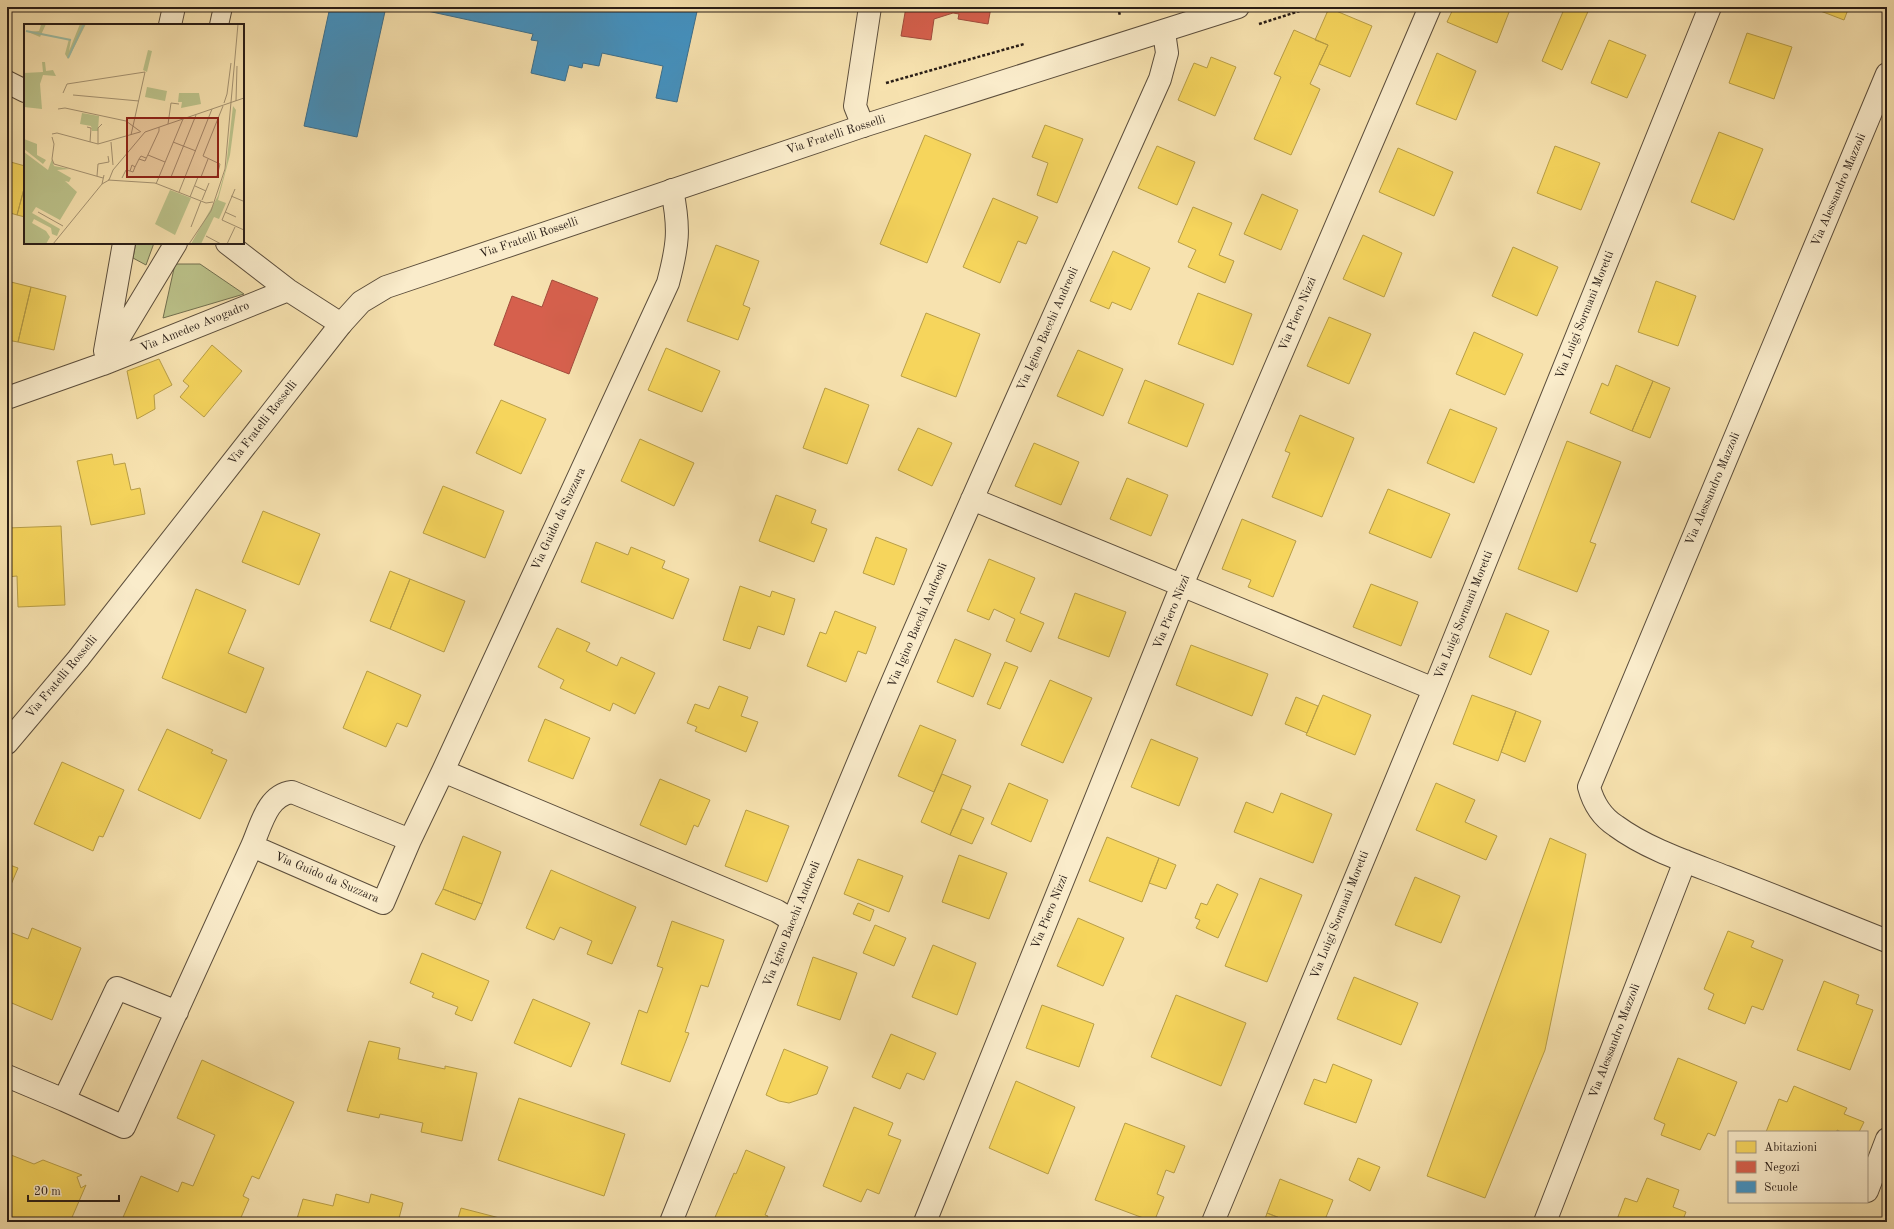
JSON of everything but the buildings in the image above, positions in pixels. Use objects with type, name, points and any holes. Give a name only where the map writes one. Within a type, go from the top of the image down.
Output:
[{"type":"street","points":[[170,24],[174,7]]},
{"type":"street","points":[[863,126],[855,106],[856,91],[870,7]]},
{"type":"street","name":"Via Fratelli Rosselli","points":[[7,743],[78,659],[341,324],[361,302],[386,287],[863,126],[1129,41],[1164,32],[1238,7]]},
{"type":"street","name":"Via Piero Nizzi","points":[[925,1222],[1182,585],[1430,7]]},
{"type":"street","name":"Via Luigi Sormani Moretti","points":[[1213,1222],[1434,689],[1710,7]]},
{"type":"street","name":"Via Igino Bacchi Andreoli","points":[[671,1222],[878,716],[972,499],[1160,79],[1167,53],[1164,32]]},
{"type":"street","name":"Via Alessandro Mazzoli","points":[[1887,74],[1589,787],[1596,805],[1614,825],[1632,837],[1685,861],[1887,941]]},
{"type":"street","points":[[7,82],[24,90]]},
{"type":"street","name":"Via Guido da Suzzara","points":[[252,846],[383,903],[410,840],[668,283],[677,251],[677,217],[672,190]]},
{"type":"street","points":[[103,364],[124,244]]},
{"type":"street","points":[[103,364],[175,244]]},
{"type":"street","points":[[228,244],[288,290],[341,324]]},
{"type":"street","name":"Via Amedeo Avogadro","points":[[7,398],[103,364],[288,290]]},
{"type":"street","points":[[972,499],[1434,689]]},
{"type":"street","points":[[443,771],[777,911],[793,921]]},
{"type":"street","points":[[7,1076],[124,1127],[178,1012],[270,805],[284,793],[292,792],[410,840]]},
{"type":"street","name":"Via Alessandro Mazzoli","points":[[1545,1222],[1685,861]]},
{"type":"street","points":[[64,1100],[117,988],[178,1012]]},
{"type":"street","points":[[1868,1188],[1887,1139]]},
{"type":"lane","points":[[219,24],[223,7]]},
{"type":"path","points":[[1113,19],[1121,17]]},
{"type":"path","points":[[856,91],[1030,43]]},
{"type":"green space","points":[[136,244],[154,244],[146,265],[133,258]]},
{"type":"green space","points":[[175,264],[200,264],[244,294],[163,318]]}]
